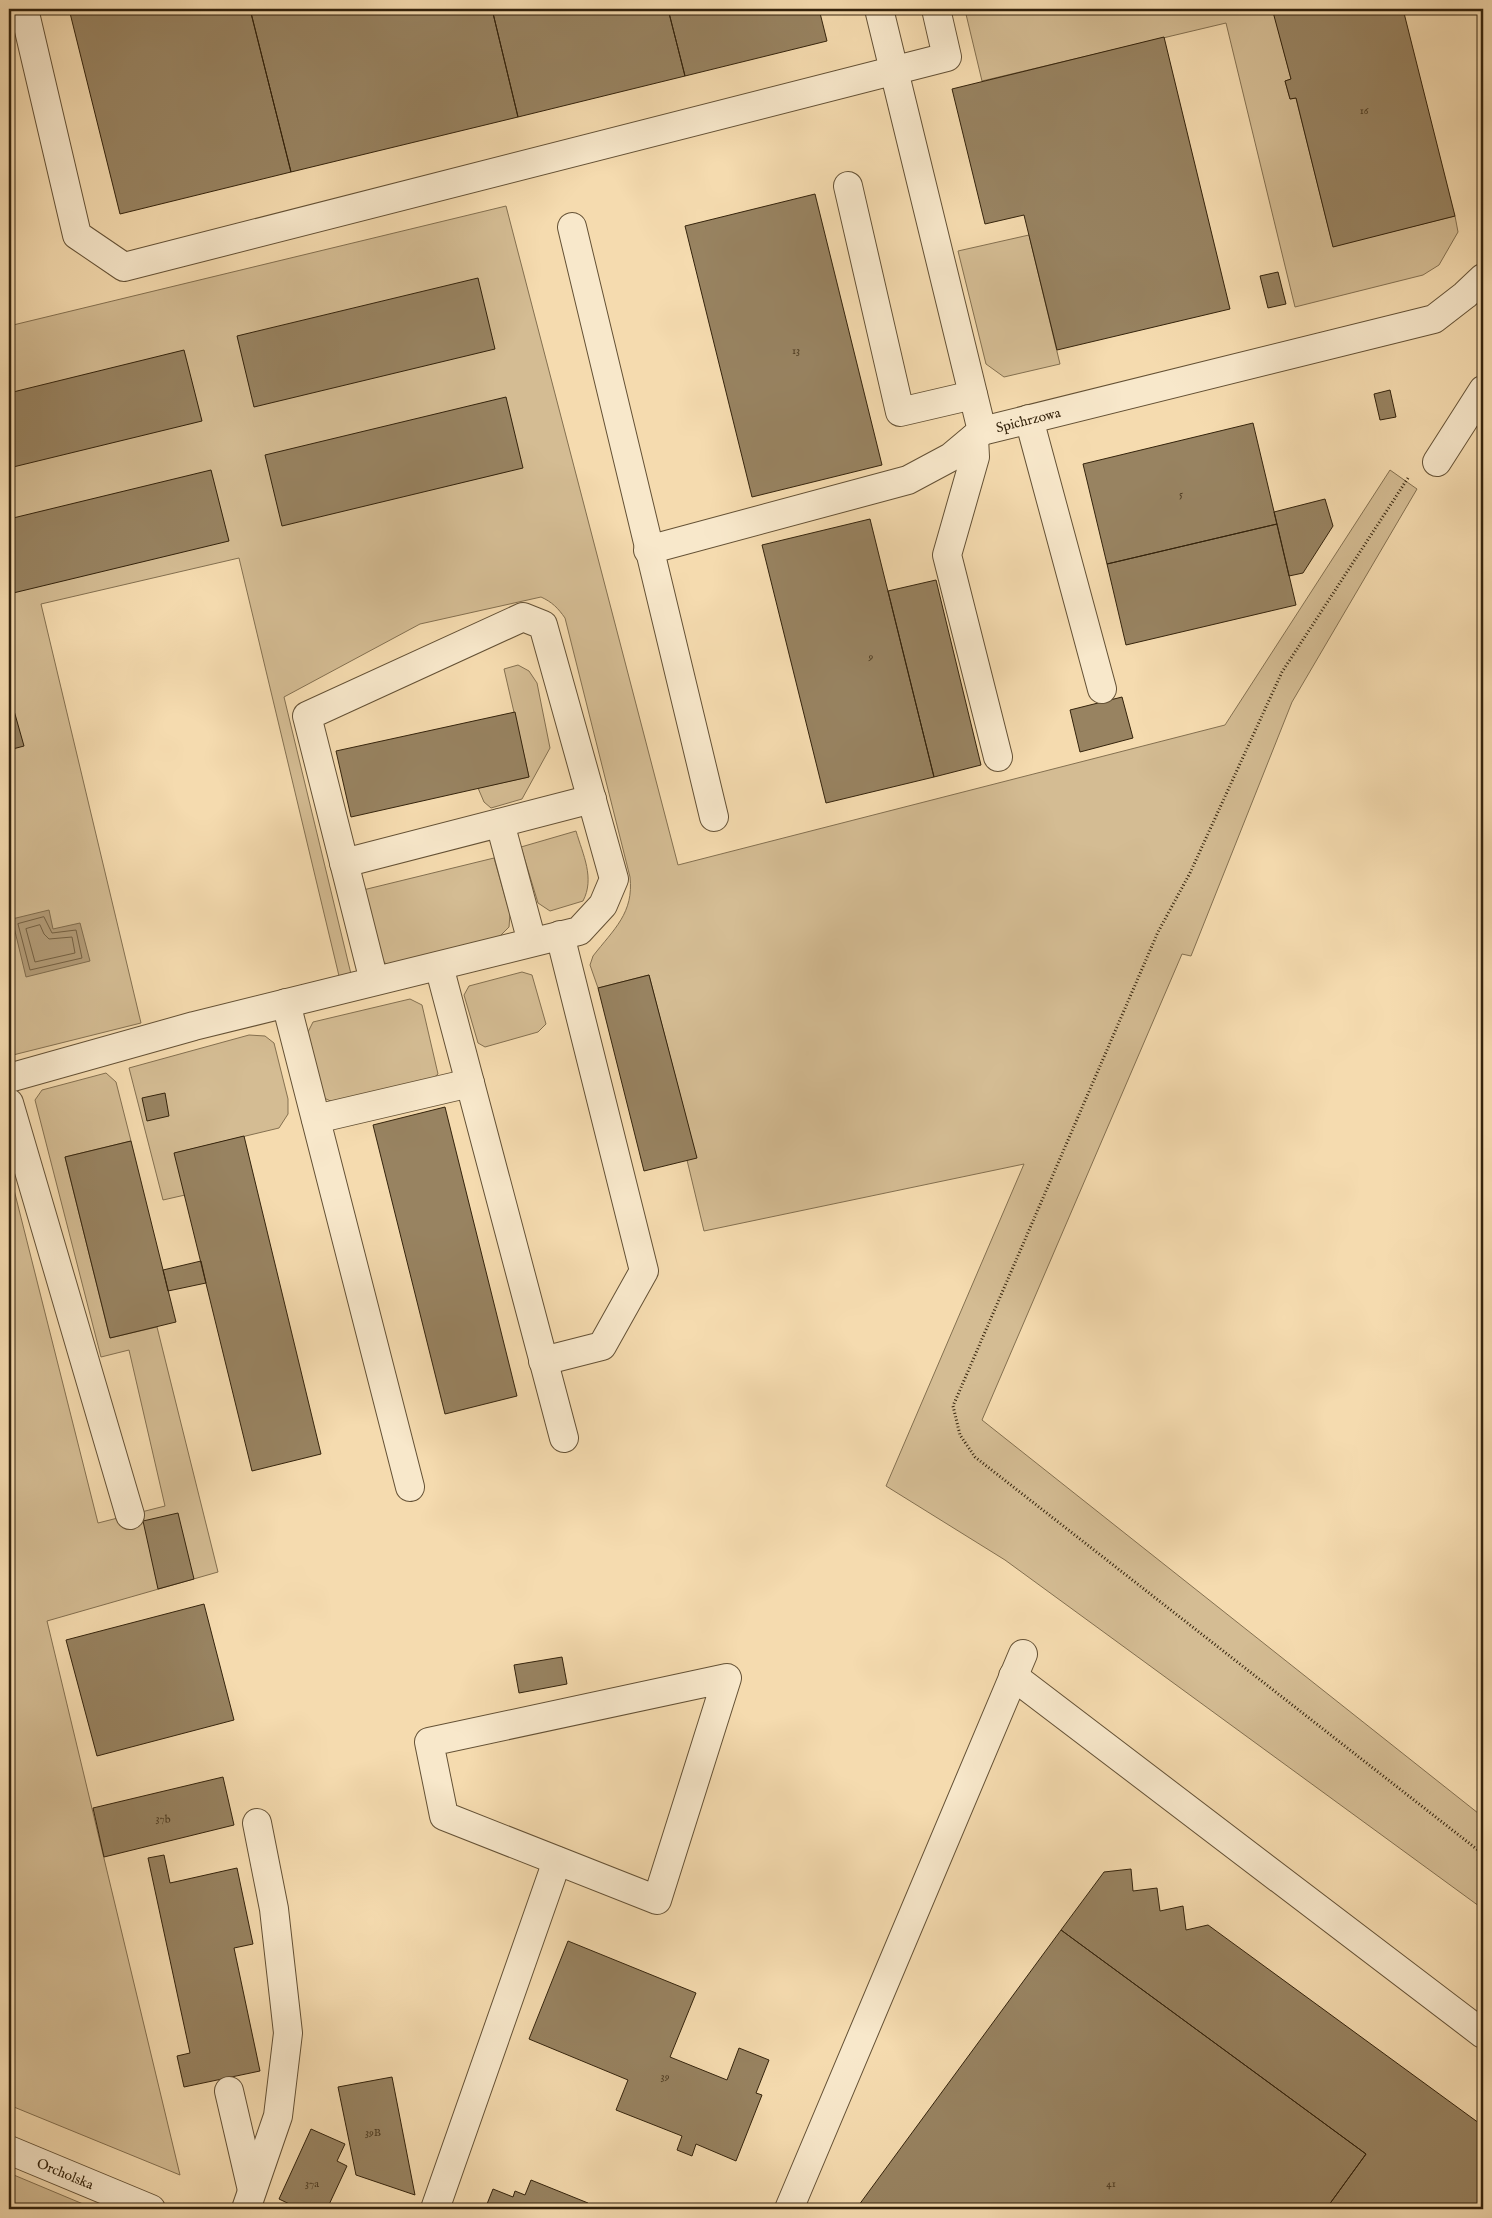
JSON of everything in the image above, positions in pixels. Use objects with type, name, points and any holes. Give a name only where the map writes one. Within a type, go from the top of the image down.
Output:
[{"type":"street","points":[[24,9],[77,235],[124,267],[947,57],[936,9]]},
{"type":"street","name":"Spichrzowa","points":[[879,9],[973,395],[978,434],[1029,419],[1434,319],[1483,278]]},
{"type":"street","points":[[848,186],[900,412],[973,395]]},
{"type":"street","points":[[572,227],[648,550],[714,817]]},
{"type":"street","points":[[1437,462],[1483,390]]},
{"type":"street","points":[[1029,419],[1102,689]]},
{"type":"street","points":[[648,550],[908,480],[951,457],[978,434]]},
{"type":"street","points":[[978,434],[975,457],[947,555],[998,756]]},
{"type":"street","points":[[9,1078],[194,1026],[286,1003],[374,982],[439,966],[580,930],[603,905],[614,879],[543,625],[523,616],[307,716],[374,982]]},
{"type":"street","points":[[344,863],[592,799]]},
{"type":"street","points":[[500,823],[532,942]]},
{"type":"street","points":[[543,1361],[602,1346],[644,1271],[560,935]]},
{"type":"street","points":[[439,966],[564,1438]]},
{"type":"street","points":[[286,1003],[410,1487]]},
{"type":"street","points":[[316,1119],[470,1083]]},
{"type":"street","points":[[9,1103],[130,1515]]},
{"type":"street","points":[[789,2209],[1018,1665],[1483,2034]]},
{"type":"street","points":[[727,1678],[657,1900],[557,1862],[444,1816],[428,1742],[727,1678]]},
{"type":"street","points":[[249,2200],[278,2116],[288,2033],[274,1909],[257,1824]]},
{"type":"street","points":[[435,2209],[557,1862]]},
{"type":"street","points":[[229,2091],[249,2200]]},
{"type":"street","name":"Orcholska","points":[[9,2150],[151,2209]]},
{"type":"path","points":[[1437,462],[1405,480],[1282,672],[1190,873],[1158,932],[953,1406],[960,1436],[975,1456],[1483,1854]]},
{"type":"shaded area","points":[[1273,9],[1291,79],[1285,81],[1290,99],[1296,98],[1333,246],[1455,216],[1458,232],[1439,265],[1423,275],[1295,307],[1226,23],[982,81],[965,10]]},
{"type":"shaded area","points":[[506,206],[678,865],[1225,725],[1390,470],[1417,489],[1292,702],[1191,956],[1182,954],[982,1420],[1483,1817],[1483,1909],[1005,1560],[886,1486],[1024,1164],[704,1231],[687,1160],[696,1157],[649,975],[598,988],[590,965],[593,956],[615,929],[626,911],[629,901],[630,877],[565,618],[560,611],[545,599],[541,597],[420,624],[284,697],[351,974],[339,976],[239,558],[41,604],[141,1023],[9,1056],[9,326]]},
{"type":"shaded area","points":[[1029,235],[1060,364],[1004,377],[986,364],[958,251]]},
{"type":"shaded area","points":[[518,665],[529,671],[537,683],[550,748],[522,799],[491,808],[484,802],[478,788],[529,777],[504,669]]},
{"type":"shaded area","points":[[576,831],[587,866],[588,884],[586,892],[583,901],[550,911],[538,903],[521,847]]},
{"type":"shaded area","points":[[494,858],[510,914],[509,927],[499,937],[387,965],[377,954],[363,890]]},
{"type":"shaded area","points":[[522,972],[532,975],[546,1024],[538,1032],[485,1047],[478,1043],[464,995],[469,986]]},
{"type":"shaded area","points":[[410,999],[422,1005],[438,1074],[430,1081],[335,1103],[324,1098],[308,1032],[313,1022]]},
{"type":"shaded area","points":[[249,1035],[265,1036],[274,1043],[288,1099],[288,1114],[279,1128],[175,1153],[185,1195],[163,1200],[129,1068]]},
{"type":"shaded area","points":[[106,1073],[116,1082],[131,1141],[65,1157],[110,1338],[157,1327],[218,1572],[47,1621],[180,2175],[9,2105],[9,1170],[98,1523],[165,1506],[129,1350],[101,1357],[35,1100],[42,1090]]},
{"type":"shaded area","points":[[9,2173],[95,2209],[9,2209]]},
{"type":"water","points":[[49,910],[53,929],[80,923],[90,961],[26,977],[12,919]]},
{"type":"building","points":[[69,9],[250,9],[291,172],[120,214]]},
{"type":"building","points":[[250,9],[492,9],[518,117],[291,172]]},
{"type":"building","points":[[492,9],[668,9],[685,76],[518,117]]},
{"type":"building","points":[[668,9],[819,9],[827,41],[685,76]]},
{"type":"building","points":[[1286,9],[1403,9],[1455,216],[1333,247],[1296,98],[1290,99],[1285,81],[1291,79],[1273,12]]},
{"type":"building","points":[[1164,37],[1230,309],[1057,350],[1024,215],[985,224],[952,89]]},
{"type":"building","points":[[815,194],[882,465],[752,497],[685,226]]},
{"type":"building","points":[[1278,272],[1286,304],[1268,308],[1260,276]]},
{"type":"building","points":[[478,278],[495,349],[254,407],[237,336]]},
{"type":"building","points":[[184,350],[202,421],[9,468],[9,393]]},
{"type":"building","points":[[1390,390],[1396,417],[1380,420],[1374,394]]},
{"type":"building","points":[[506,397],[523,468],[282,526],[265,455]]},
{"type":"building","points":[[1253,423],[1277,524],[1107,564],[1083,464]]},
{"type":"building","points":[[211,470],[229,541],[9,594],[9,519]]},
{"type":"building","points":[[1325,499],[1333,526],[1303,573],[1289,576],[1274,512]]},
{"type":"building","points":[[870,519],[934,777],[826,803],[762,545]]},
{"type":"building","points":[[1277,524],[1296,605],[1126,645],[1107,564]]},
{"type":"building","points":[[936,580],[981,765],[934,777],[888,591]]},
{"type":"building","points":[[9,693],[24,746],[9,750]]},
{"type":"building","points":[[1122,697],[1133,738],[1080,752],[1070,710]]},
{"type":"building","points":[[515,712],[529,777],[351,817],[336,751]]},
{"type":"building","points":[[649,975],[697,1158],[644,1171],[598,988]]},
{"type":"building","points":[[165,1093],[169,1116],[147,1121],[142,1098]]},
{"type":"building","points":[[445,1107],[517,1396],[445,1414],[373,1125]]},
{"type":"building","points":[[244,1136],[321,1454],[252,1471],[174,1153]]},
{"type":"building","points":[[131,1141],[176,1322],[110,1338],[65,1157]]},
{"type":"building","points":[[201,1261],[206,1283],[168,1291],[163,1270]]},
{"type":"building","points":[[178,1513],[194,1579],[158,1589],[143,1521]]},
{"type":"building","points":[[204,1604],[234,1720],[97,1756],[66,1640]]},
{"type":"building","points":[[562,1657],[567,1684],[519,1693],[514,1665]]},
{"type":"building","points":[[223,1777],[234,1825],[104,1857],[93,1808]]},
{"type":"building","points":[[164,1855],[170,1883],[237,1868],[253,1944],[234,1948],[260,2071],[184,2087],[177,2056],[190,2053],[148,1858]]},
{"type":"building","points":[[1131,1869],[1133,1891],[1157,1888],[1160,1911],[1183,1906],[1186,1930],[1208,1925],[1483,2126],[1483,2209],[1326,2209],[1366,2154],[1061,1930],[1104,1872]]},
{"type":"building","points":[[1061,1930],[1366,2154],[1326,2209],[856,2209]]},
{"type":"building","points":[[568,1941],[696,1993],[670,2057],[727,2080],[739,2048],[769,2060],[756,2093],[762,2095],[736,2161],[696,2144],[692,2156],[677,2150],[682,2136],[616,2110],[628,2080],[529,2039]]},
{"type":"building","points":[[392,2077],[415,2195],[356,2175],[338,2087]]},
{"type":"building","points":[[311,2129],[345,2144],[337,2161],[347,2166],[327,2209],[300,2209],[279,2199]]},
{"type":"building","points":[[531,2180],[588,2203],[585,2209],[485,2209],[493,2189],[513,2197],[515,2191],[525,2195]]}]
